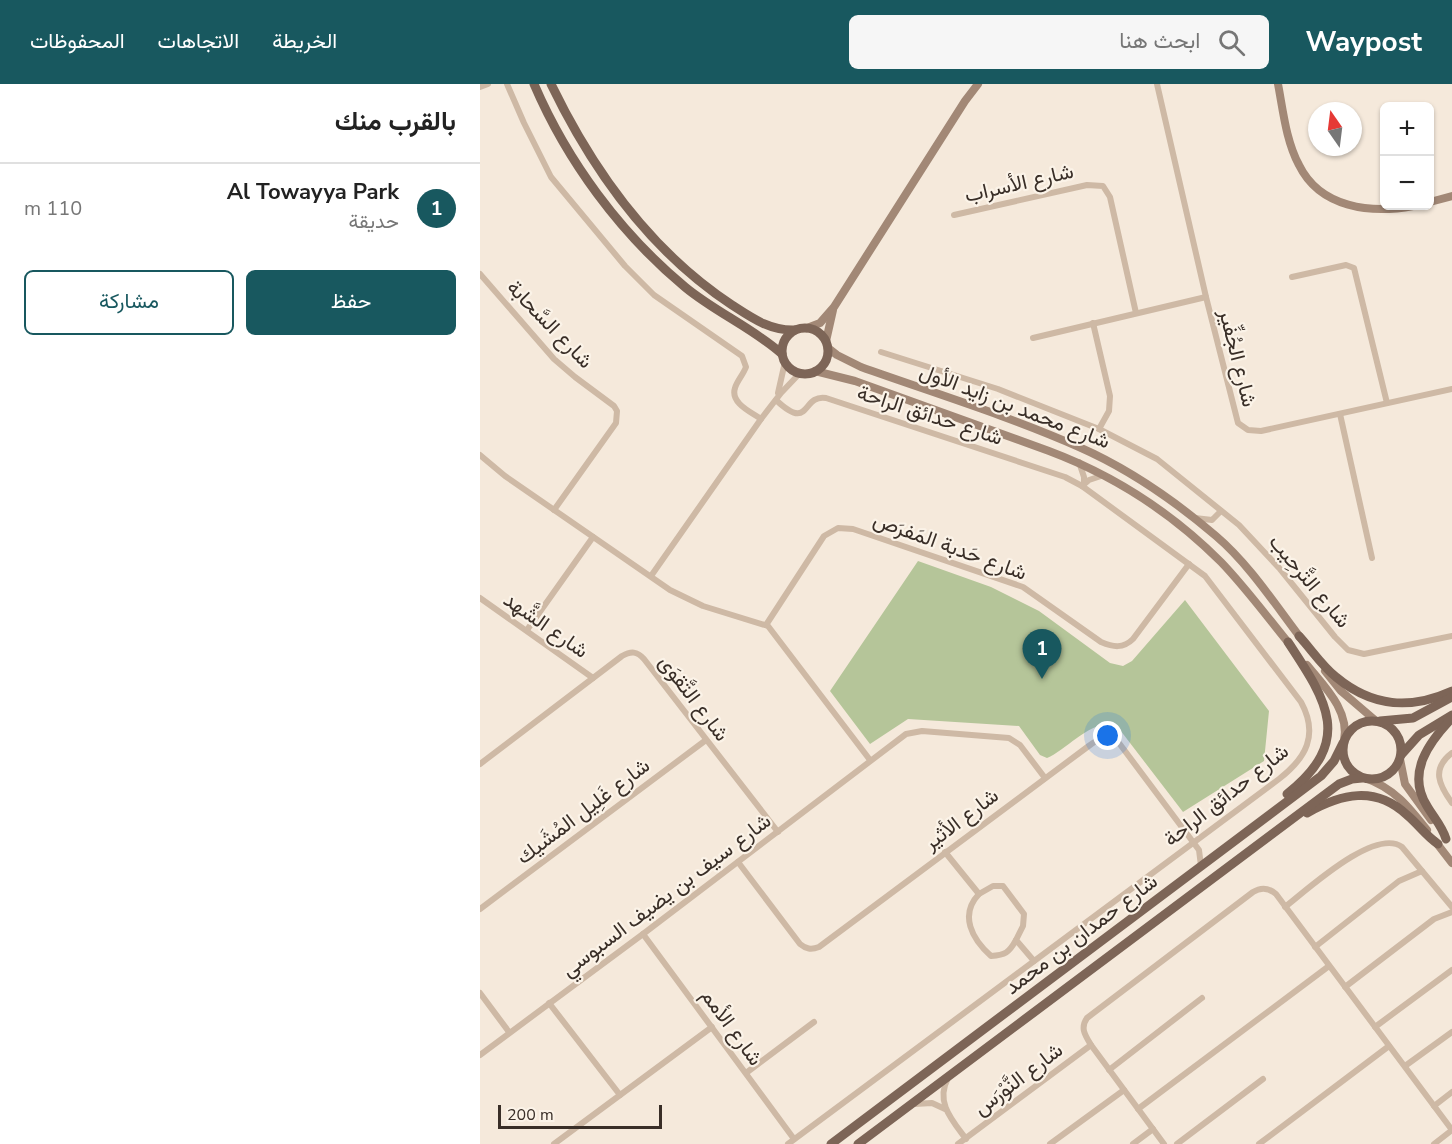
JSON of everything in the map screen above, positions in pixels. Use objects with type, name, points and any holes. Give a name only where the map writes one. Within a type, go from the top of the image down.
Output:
[{"type":"main road","points":[[534,84],[551,120],[601,199],[639,244],[659,264],[714,309],[770,343],[789,367],[800,373],[815,371],[825,362],[834,307]]},
{"type":"main road","points":[[551,84],[583,147],[599,171],[637,219],[669,254],[722,298],[759,322],[777,329],[795,330],[820,322],[834,307],[978,84]]},
{"type":"main road","points":[[1278,84],[1294,153],[1306,177],[1329,197],[1361,209],[1380,209]]},
{"type":"main road","points":[[1434,201],[1452,196]]},
{"type":"main road","points":[[807,328],[821,334],[827,345]]},
{"type":"main road","points":[[783,358],[784,340],[795,330]]},
{"type":"main road","name":"شارع محمد بن زايد الأول","points":[[827,345],[837,355],[861,368],[1081,447],[1137,477],[1166,496],[1217,537],[1252,576],[1341,692],[1377,721]]},
{"type":"main road","name":"شارع محمد بن زايد الأول","points":[[815,371],[855,381],[1078,462],[1105,475],[1163,513],[1207,548],[1244,587],[1288,642],[1337,705],[1345,724],[1343,742]]},
{"type":"main road","points":[[1299,636],[1335,677],[1360,694],[1385,702],[1417,703],[1452,692]]},
{"type":"main road","points":[[1262,820],[1309,774],[1323,754],[1327,743],[1326,709],[1302,663],[1288,642]]},
{"type":"main road","points":[[1452,697],[1413,718],[1358,724],[1351,729],[1343,742],[1342,754],[1346,764],[1353,772],[1388,788],[1405,801],[1452,863]]},
{"type":"main road","points":[[1363,778],[1380,778],[1387,775],[1422,732],[1452,717]]},
{"type":"main road","points":[[1449,842],[1423,799],[1420,773],[1428,746],[1452,717]]},
{"type":"main road","points":[[1377,721],[1388,725],[1395,732],[1400,742],[1405,784],[1449,842]]},
{"type":"main road","name":"شارع حمدان بن محمد","points":[[831,1144],[1326,772],[1343,742]]},
{"type":"main road","name":"شارع حمدان بن محمد","points":[[858,1144],[1339,784],[1363,778]]},
{"type":"main road","points":[[1269,836],[1329,801],[1358,795],[1382,799],[1399,807],[1438,844]]},
{"type":"street","points":[[480,87],[488,84]]},
{"type":"street","points":[[507,84],[551,177],[625,266],[654,295],[742,356],[745,371],[735,388],[734,396],[737,402],[761,419]]},
{"type":"street","name":"شارع الجُفِّير","points":[[1157,84],[1234,416],[1243,428],[1253,432],[1261,431],[1452,389]]},
{"type":"street","name":"شارع الأسراب","points":[[954,216],[1087,184],[1103,186],[1110,197],[1136,313]]},
{"type":"street","points":[[1293,277],[1346,265],[1354,268],[1387,404]]},
{"type":"street","name":"شارع السَّحابة","points":[[481,277],[554,359],[574,377],[614,406],[616,411],[616,423],[554,510]]},
{"type":"street","points":[[1033,338],[1206,297]]},
{"type":"street","points":[[1093,323],[1110,396],[1109,411],[1099,429]]},
{"type":"street","name":"شارع التَّرحِيب","points":[[881,352],[998,389],[1099,429],[1157,459],[1219,514],[1239,525],[1348,650],[1364,654],[1452,636]]},
{"type":"street","points":[[776,400],[782,381],[783,358]]},
{"type":"street","points":[[651,576],[761,419],[800,373]]},
{"type":"street","name":"شارع حدائق الراحة","points":[[776,400],[792,413],[798,414],[805,411],[815,399],[826,398],[1065,477],[1083,485],[1189,564],[1214,587],[1301,702],[1307,716],[1309,735],[1304,753],[1289,771],[788,1144]]},
{"type":"street","points":[[1340,414],[1372,558]]},
{"type":"street","points":[[480,455],[505,476],[683,598],[726,614],[766,625],[870,760]]},
{"type":"street","points":[[1078,462],[1084,477],[1083,485]]},
{"type":"street","points":[[1083,485],[1094,477],[1105,475]]},
{"type":"street","points":[[1194,518],[1207,520],[1219,514]]},
{"type":"street","points":[[1217,537],[1215,525],[1219,514]]},
{"type":"street","name":"شارع حَدبة المَفرَص","points":[[766,625],[824,536],[838,528],[853,529],[1023,587],[1101,642],[1112,647],[1125,645],[1133,639],[1189,564]]},
{"type":"street","points":[[526,630],[593,537]]},
{"type":"street","name":"شارع الشَّهد","points":[[480,598],[593,678]]},
{"type":"street","name":"شارع التَّقوَى","points":[[480,764],[628,653],[640,654],[778,832]]},
{"type":"street","name":"شارع سيف بن يضيف السبوسي","points":[[482,1051],[643,934],[899,738],[917,732],[1009,738],[1020,745],[1045,778]]},
{"type":"street","name":"شارع الأثير","points":[[738,862],[800,944],[805,948],[819,947],[1045,778],[1101,738],[1108,736],[1114,738],[1199,850]]},
{"type":"street","name":"شارع غَلِيل المُشَيك","points":[[480,909],[706,740]]},
{"type":"street","points":[[1452,753],[1443,762],[1439,779],[1443,791],[1452,803]]},
{"type":"street","points":[[1285,907],[1357,853],[1382,843],[1399,845],[1452,907]]},
{"type":"street","points":[[1200,866],[1199,850],[1215,856]]},
{"type":"street","points":[[945,852],[979,894]]},
{"type":"street","points":[[1315,947],[1400,881],[1422,871]]},
{"type":"street","points":[[993,886],[1003,886],[1009,893],[1024,914],[1023,926],[1016,940],[1011,951],[1004,955],[990,956],[979,945],[969,923],[970,904],[979,894],[993,886]]},
{"type":"street","points":[[1164,1144],[1091,1045],[1083,1032],[1083,1027],[1087,1018],[1253,892],[1261,889],[1276,894],[1452,1130],[1434,1144]]},
{"type":"street","points":[[1345,987],[1434,920],[1452,912]]},
{"type":"street","name":"شارع الأمم","points":[[643,934],[795,1139]]},
{"type":"street","points":[[1016,940],[1035,961]]},
{"type":"street","points":[[1138,1109],[1329,966]]},
{"type":"street","points":[[1375,1027],[1452,970]]},
{"type":"street","points":[[480,993],[510,1032]]},
{"type":"street","points":[[1109,1070],[1203,998]]},
{"type":"street","points":[[549,1004],[620,1095]]},
{"type":"street","points":[[746,1073],[814,1022]]},
{"type":"street","points":[[556,1143],[712,1027]]},
{"type":"street","points":[[1405,1066],[1452,1032]]},
{"type":"street","name":"شارع النَّوْرَس","points":[[958,1144],[1091,1045]]},
{"type":"street","points":[[1259,1144],[1389,1046]]},
{"type":"street","name":"شارع النَّوْرَس","points":[[945,1110],[942,1094],[950,1075]]},
{"type":"street","points":[[1177,1144],[1263,1079]]},
{"type":"street","points":[[1050,1144],[1124,1090]]},
{"type":"street","points":[[1434,1106],[1452,1092]]},
{"type":"street","name":"شارع النَّوْرَس","points":[[909,1106],[924,1102],[939,1106],[945,1110],[966,1139]]},
{"type":"street","points":[[1133,1144],[1153,1129]]},
{"type":"green space","points":[[918,561],[991,587],[1039,611],[1110,663],[1123,666],[1132,661],[1185,600],[1269,711],[1264,761],[1183,812],[1117,726],[1108,724],[1090,729],[1047,758],[1040,755],[1019,726],[908,719],[870,744],[830,691]]},
{"type":"place","name":"Al Towayya Park","points":[[1042,679]]}]
